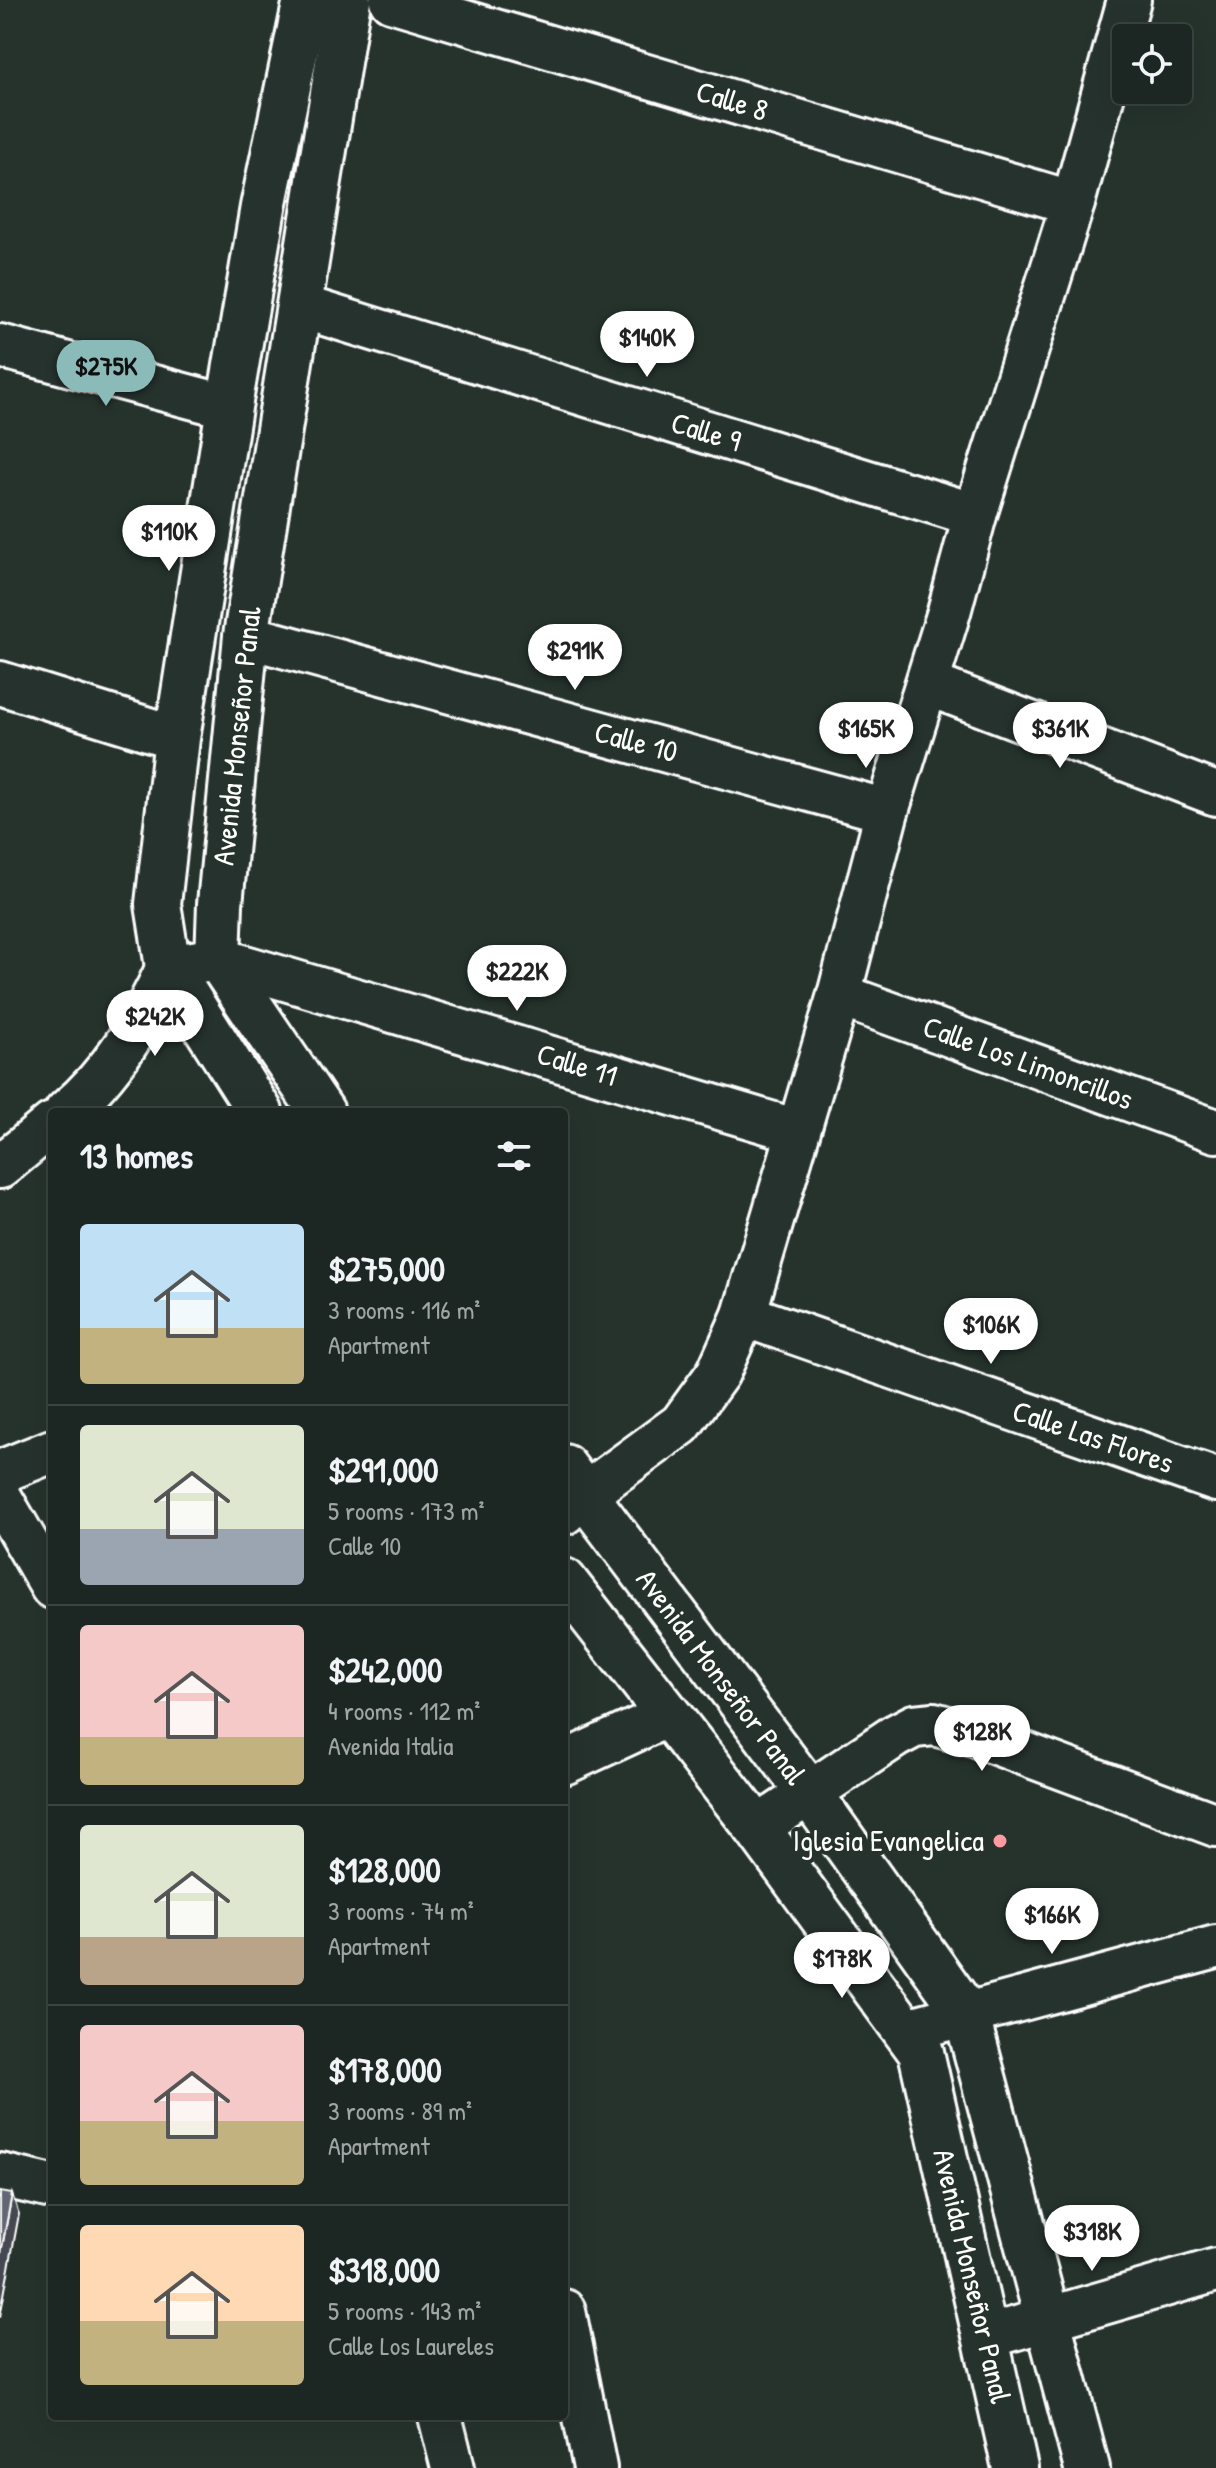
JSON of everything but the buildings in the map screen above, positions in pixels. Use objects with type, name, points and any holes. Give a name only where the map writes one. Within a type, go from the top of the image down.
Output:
[{"type":"street","name":"Avenida Monseñor Panal","points":[[257,1108],[168,967],[158,904],[177,738],[229,407],[263,207],[306,0]]},
{"type":"street","name":"Avenida Monseñor Panal","points":[[218,959],[220,904],[246,636],[319,165],[348,0]]},
{"type":"street","name":"Calle 8","points":[[391,0],[1073,203]]},
{"type":"street","points":[[571,1491],[681,1424],[718,1373],[744,1315],[839,995],[887,811],[928,684],[975,515],[1073,203],[1129,0]]},
{"type":"street","name":"Calle 9","points":[[299,306],[975,515]]},
{"type":"street","points":[[0,346],[229,407]]},
{"type":"street","name":"Calle 10","points":[[246,636],[887,811]]},
{"type":"street","points":[[0,683],[177,738]]},
{"type":"street","points":[[928,684],[1216,794]]},
{"type":"street","points":[[71,1108],[85,1096],[116,1057],[147,1012],[168,967],[218,959],[319,1108]]},
{"type":"street","name":"Calle 11","points":[[218,959],[797,1131]]},
{"type":"street","name":"Calle Los Limoncillos","points":[[839,995],[1216,1131]]},
{"type":"street","points":[[0,1167],[48,1127]]},
{"type":"street","name":"Calle Las Flores","points":[[744,1315],[1216,1480]]},
{"type":"street","points":[[0,1472],[48,1453]]},
{"type":"street","name":"Avenida Monseñor Panal","points":[[571,1491],[808,1791],[966,2013],[1087,2468]]},
{"type":"street","points":[[0,1497],[48,1580]]},
{"type":"street","name":"Avenida Monseñor Panal","points":[[568,1586],[757,1828],[921,2052],[1015,2468]]},
{"type":"street","points":[[568,1761],[668,1715]]},
{"type":"street","points":[[757,1828],[808,1791],[895,1736],[914,1726],[934,1724],[977,1736],[1216,1825]]},
{"type":"street","points":[[907,2030],[1216,1947]]},
{"type":"street","points":[[0,2175],[48,2186]]},
{"type":"street","points":[[986,2337],[1216,2270]]},
{"type":"street","points":[[568,2331],[595,2468]]},
{"type":"street","points":[[441,2420],[453,2468]]},
{"type":"place","name":"Iglesia Evangelica","points":[[1000,1841]]}]
